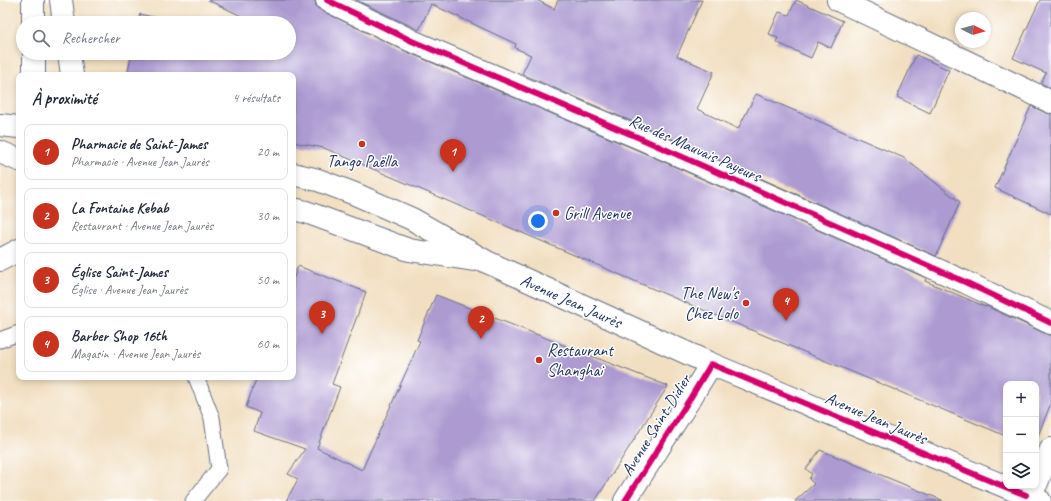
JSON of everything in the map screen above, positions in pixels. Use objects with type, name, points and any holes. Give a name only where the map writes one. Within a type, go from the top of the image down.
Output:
[{"type":"street","points":[[33,0],[33,16]]},
{"type":"street","points":[[61,0],[63,16]]},
{"type":"street","name":"Rue des Mauvais Payeurs","points":[[327,0],[412,41],[642,139],[849,232],[965,282],[1051,323]]},
{"type":"street","points":[[838,0],[1051,102]]},
{"type":"street","points":[[34,60],[34,72]]},
{"type":"street","points":[[70,60],[72,72]]},
{"type":"street","points":[[0,126],[16,127]]},
{"type":"street","points":[[0,152],[16,159]]},
{"type":"street","name":"Avenue Jean Jaurès","points":[[296,175],[318,180],[355,194],[412,219],[487,262],[711,364],[993,482],[1032,494]]},
{"type":"street","name":"Avenue Jean Jaurès","points":[[296,210],[409,250],[487,262]]},
{"type":"street","points":[[0,260],[16,252]]},
{"type":"street","name":"Avenue Saint-Didier","points":[[626,501],[711,364]]},
{"type":"street","points":[[1032,494],[1051,450]]},
{"type":"lane","points":[[0,340],[16,334]]},
{"type":"lane","points":[[193,501],[218,469],[212,418],[197,380]]},
{"type":"building","points":[[208,0],[315,0],[316,7],[322,11],[407,52],[637,150],[926,278],[925,281],[986,306],[1051,336],[1051,403],[1039,433],[1039,381],[1003,381],[1003,435],[665,294],[324,148],[296,143],[296,72],[128,72],[130,60],[296,60],[296,16],[241,16]]},
{"type":"building","points":[[356,0],[537,0],[554,9],[558,0],[702,0],[677,56],[714,72],[697,109],[738,129],[756,94],[904,158],[960,202],[936,256],[522,74],[531,55],[515,48],[516,44],[431,4],[419,30]]},
{"type":"building","points":[[796,0],[843,21],[831,48],[818,42],[811,58],[776,42],[778,38],[769,34],[779,12],[789,15]]},
{"type":"building","points":[[1040,0],[1051,0],[1051,88],[1041,83],[1046,73],[1013,58]]},
{"type":"building","points":[[916,55],[949,70],[930,113],[897,97]]},
{"type":"building","points":[[1031,106],[1051,114],[1051,214],[995,188]]},
{"type":"building","points":[[298,266],[366,292],[332,384],[340,387],[317,448],[362,470],[420,341],[417,340],[436,295],[668,386],[595,501],[286,501],[298,479],[288,474],[305,449],[254,431],[260,413],[246,407],[256,380],[296,380],[296,272]]},
{"type":"building","points":[[820,450],[942,501],[795,501],[814,484],[809,479],[812,474],[806,469]]},
{"type":"cycle path","points":[[327,0],[412,41],[642,139],[965,282],[1051,323]]},
{"type":"cycle path","points":[[625,501],[711,364],[1026,495]]},
{"type":"place","name":"Tango Paëlla","points":[[362,144]]},
{"type":"place","name":"Pharmacie de Saint-James","points":[[453,172]]},
{"type":"place","name":"Grill Avenue","points":[[556,213]]},
{"type":"place","name":"The New's Chez Lolo","points":[[746,303]]},
{"type":"place","name":"Barber Shop 16th","points":[[786,321]]},
{"type":"place","name":"Église Saint-James","points":[[322,334]]},
{"type":"place","name":"La Fontaine Kebab","points":[[481,339]]},
{"type":"place","name":"Restaurant Shanghai","points":[[539,360]]}]
